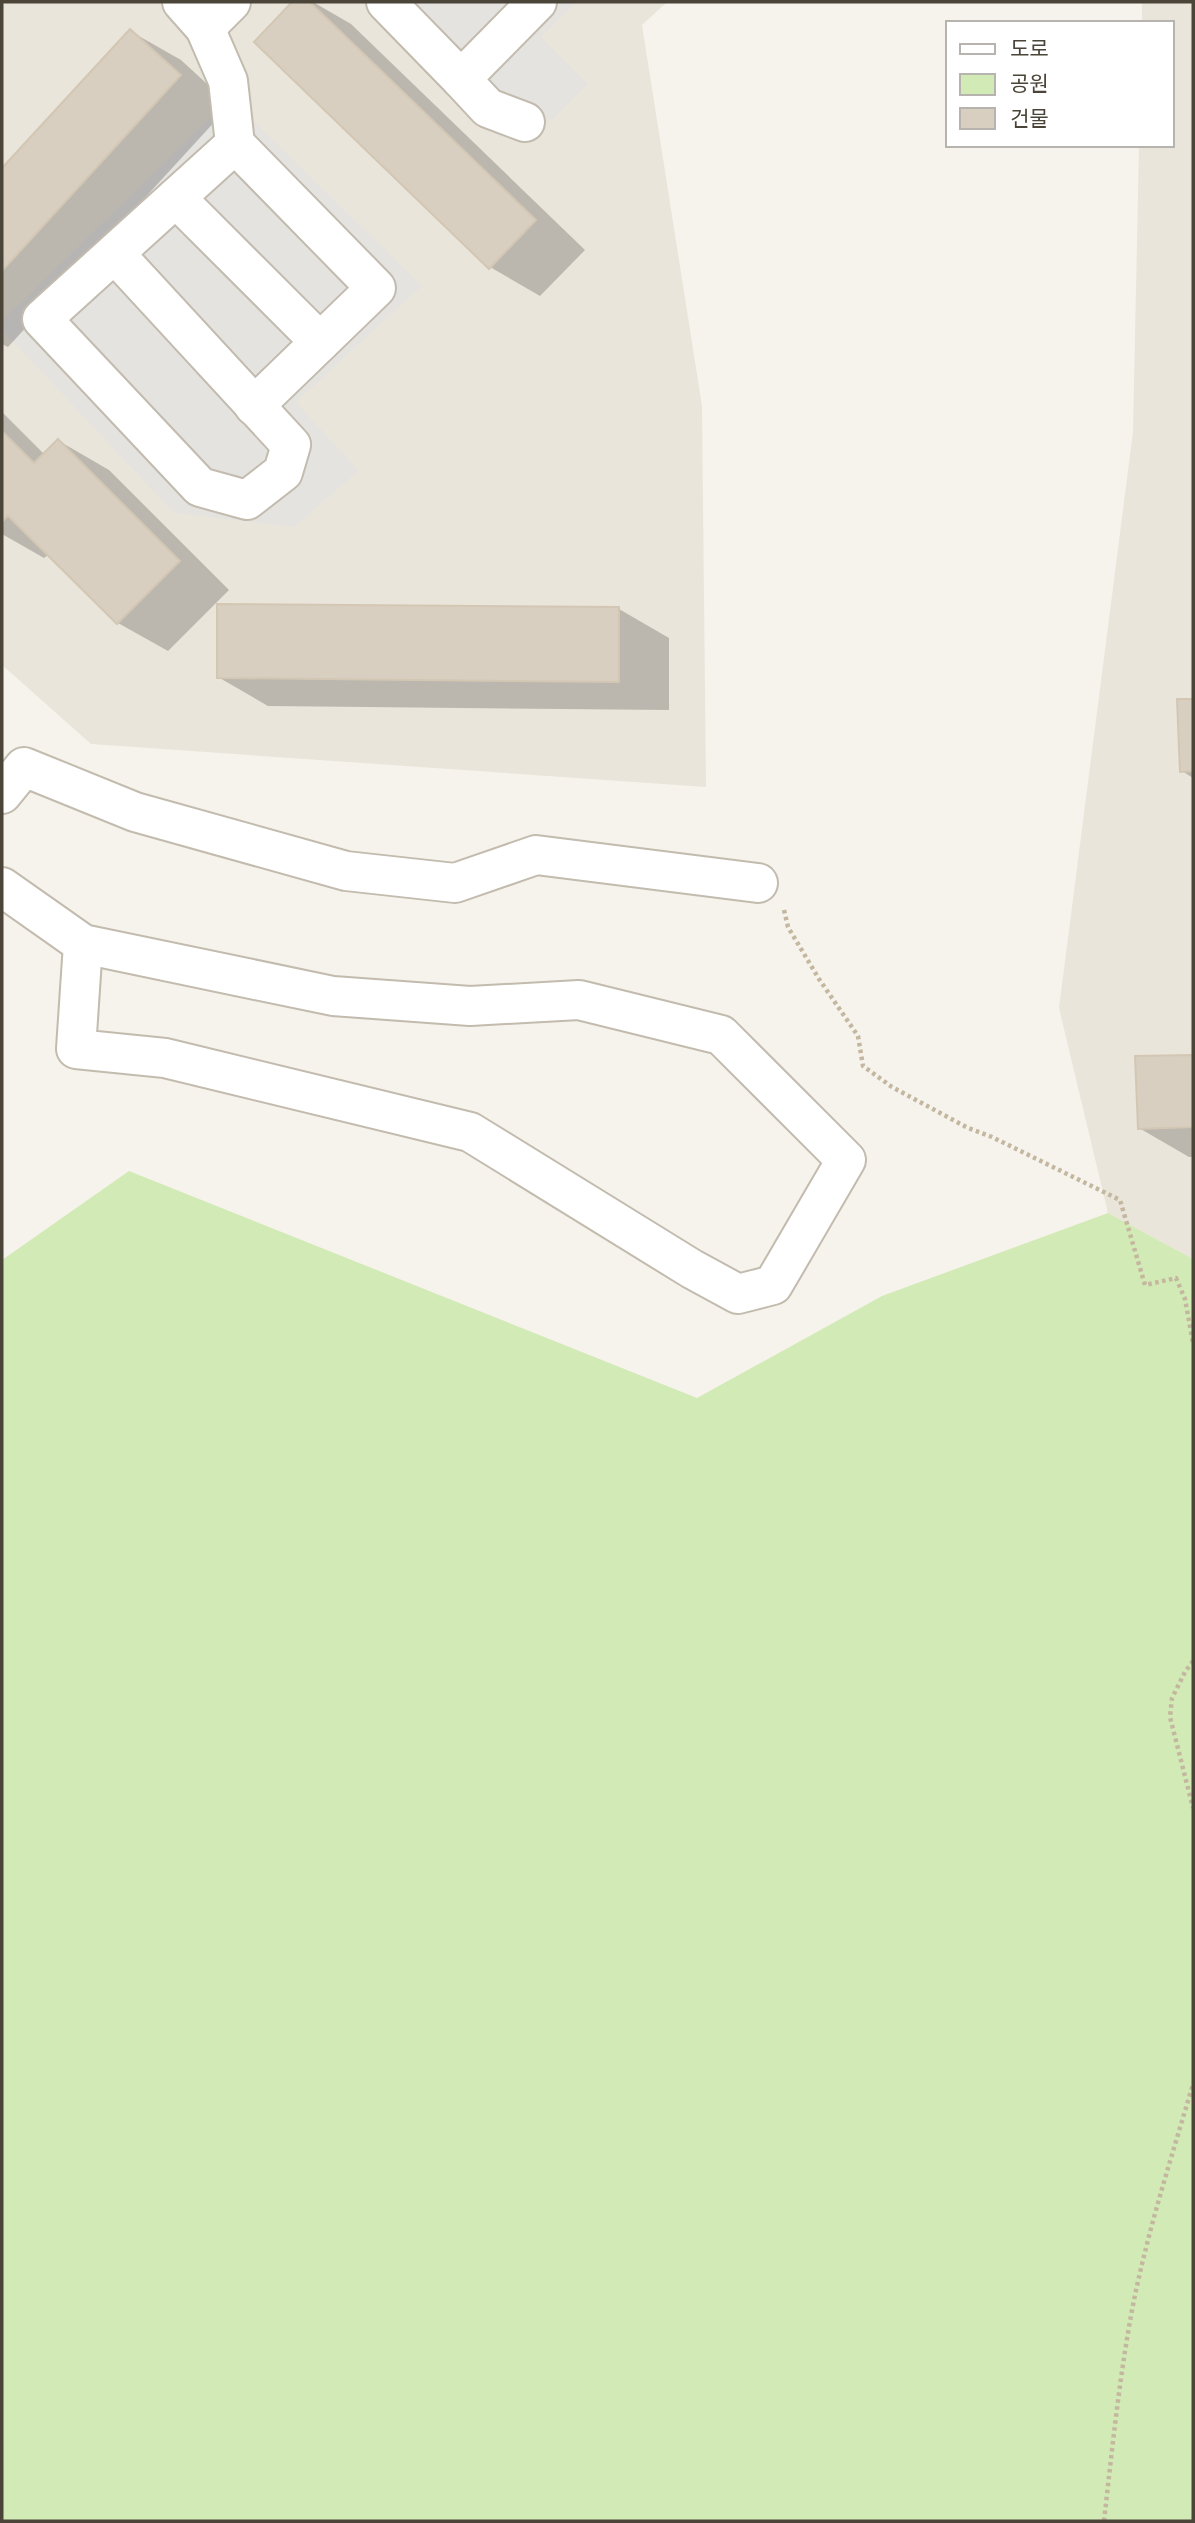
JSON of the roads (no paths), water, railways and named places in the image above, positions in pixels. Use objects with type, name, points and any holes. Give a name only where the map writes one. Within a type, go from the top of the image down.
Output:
[{"type":"street","points":[[461,79],[537,2]]},
{"type":"street","points":[[388,3],[488,108],[525,122]]},
{"type":"street","points":[[206,11],[228,81],[235,144],[376,288],[254,406]]},
{"type":"street","points":[[115,254],[291,445],[283,471],[247,500],[200,487],[42,318],[235,144]]},
{"type":"street","points":[[176,198],[320,342]]},
{"type":"street","points":[[2,794],[24,767],[135,812],[346,871],[455,883],[536,855],[758,883]]},
{"type":"street","points":[[2,887],[83,944],[333,996],[470,1006],[579,999],[720,1035],[846,1160],[773,1285],[738,1294],[692,1269],[470,1132],[164,1058],[76,1049],[83,944]]}]
